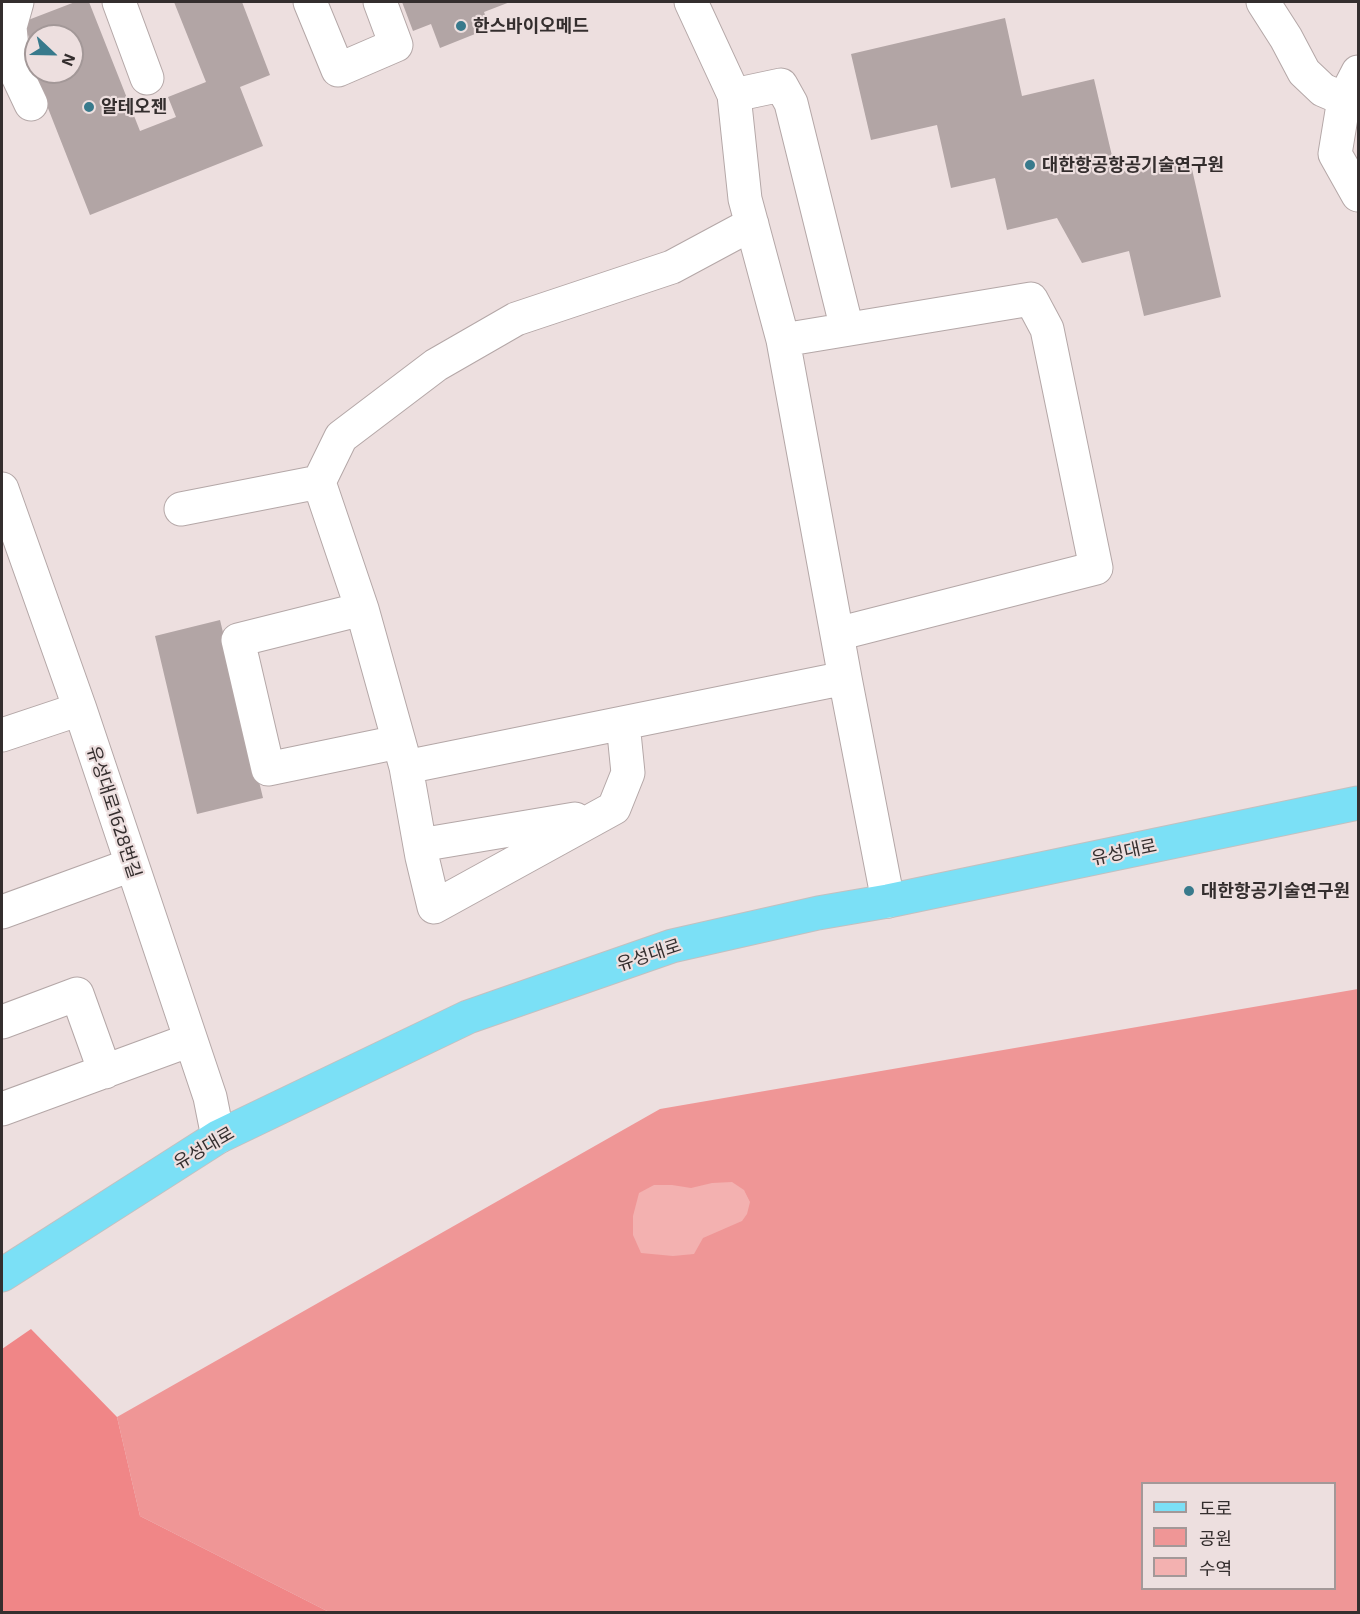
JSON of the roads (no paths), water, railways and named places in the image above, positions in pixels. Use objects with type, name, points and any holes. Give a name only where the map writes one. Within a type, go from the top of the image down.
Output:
[{"type":"main road","name":"유성대로","points":[[2,1275],[218,1137],[468,1017],[554,987],[672,946],[819,913],[888,901],[1359,803]]},
{"type":"street","points":[[17,2],[10,27],[14,68],[31,104]]},
{"type":"street","points":[[119,2],[147,78]]},
{"type":"street","points":[[310,2],[338,70],[396,45],[380,2]]},
{"type":"street","points":[[691,2],[734,95],[745,199],[783,340],[888,901]]},
{"type":"street","points":[[1263,2],[1304,72],[1323,90],[1351,86],[1335,154],[1359,195]]},
{"type":"street","points":[[734,95],[781,85],[792,103],[848,329]]},
{"type":"street","points":[[622,723],[628,773],[614,808],[434,907],[402,754],[362,609],[319,482],[341,437],[436,365],[516,320],[672,267],[752,224]]},
{"type":"street","points":[[783,340],[1031,299],[1047,329],[1096,568],[837,634]]},
{"type":"street","points":[[181,509],[319,482]]},
{"type":"street","name":"유성대로1628번길","points":[[2,489],[80,709],[210,1097],[218,1137]]},
{"type":"street","points":[[362,609],[237,640],[268,769],[402,754],[622,723],[845,678]]},
{"type":"street","points":[[2,735],[80,709]]},
{"type":"street","points":[[420,845],[601,815]]},
{"type":"street","points":[[2,912],[131,865]]},
{"type":"street","points":[[2,1022],[77,994],[105,1072]]},
{"type":"street","points":[[2,1109],[190,1040]]},
{"type":"water","points":[[732,1182],[744,1190],[750,1202],[747,1214],[742,1221],[703,1238],[694,1254],[673,1256],[641,1253],[633,1235],[633,1216],[639,1193],[654,1185],[691,1188],[712,1183]]},
{"type":"place","name":"한스바이오메드","points":[[461,26]]},
{"type":"place","name":"알테오젠","points":[[89,107]]},
{"type":"place","name":"대한항공항공기술연구원","points":[[1030,165]]},
{"type":"place","name":"대한항공기술연구원","points":[[1189,891]]}]
